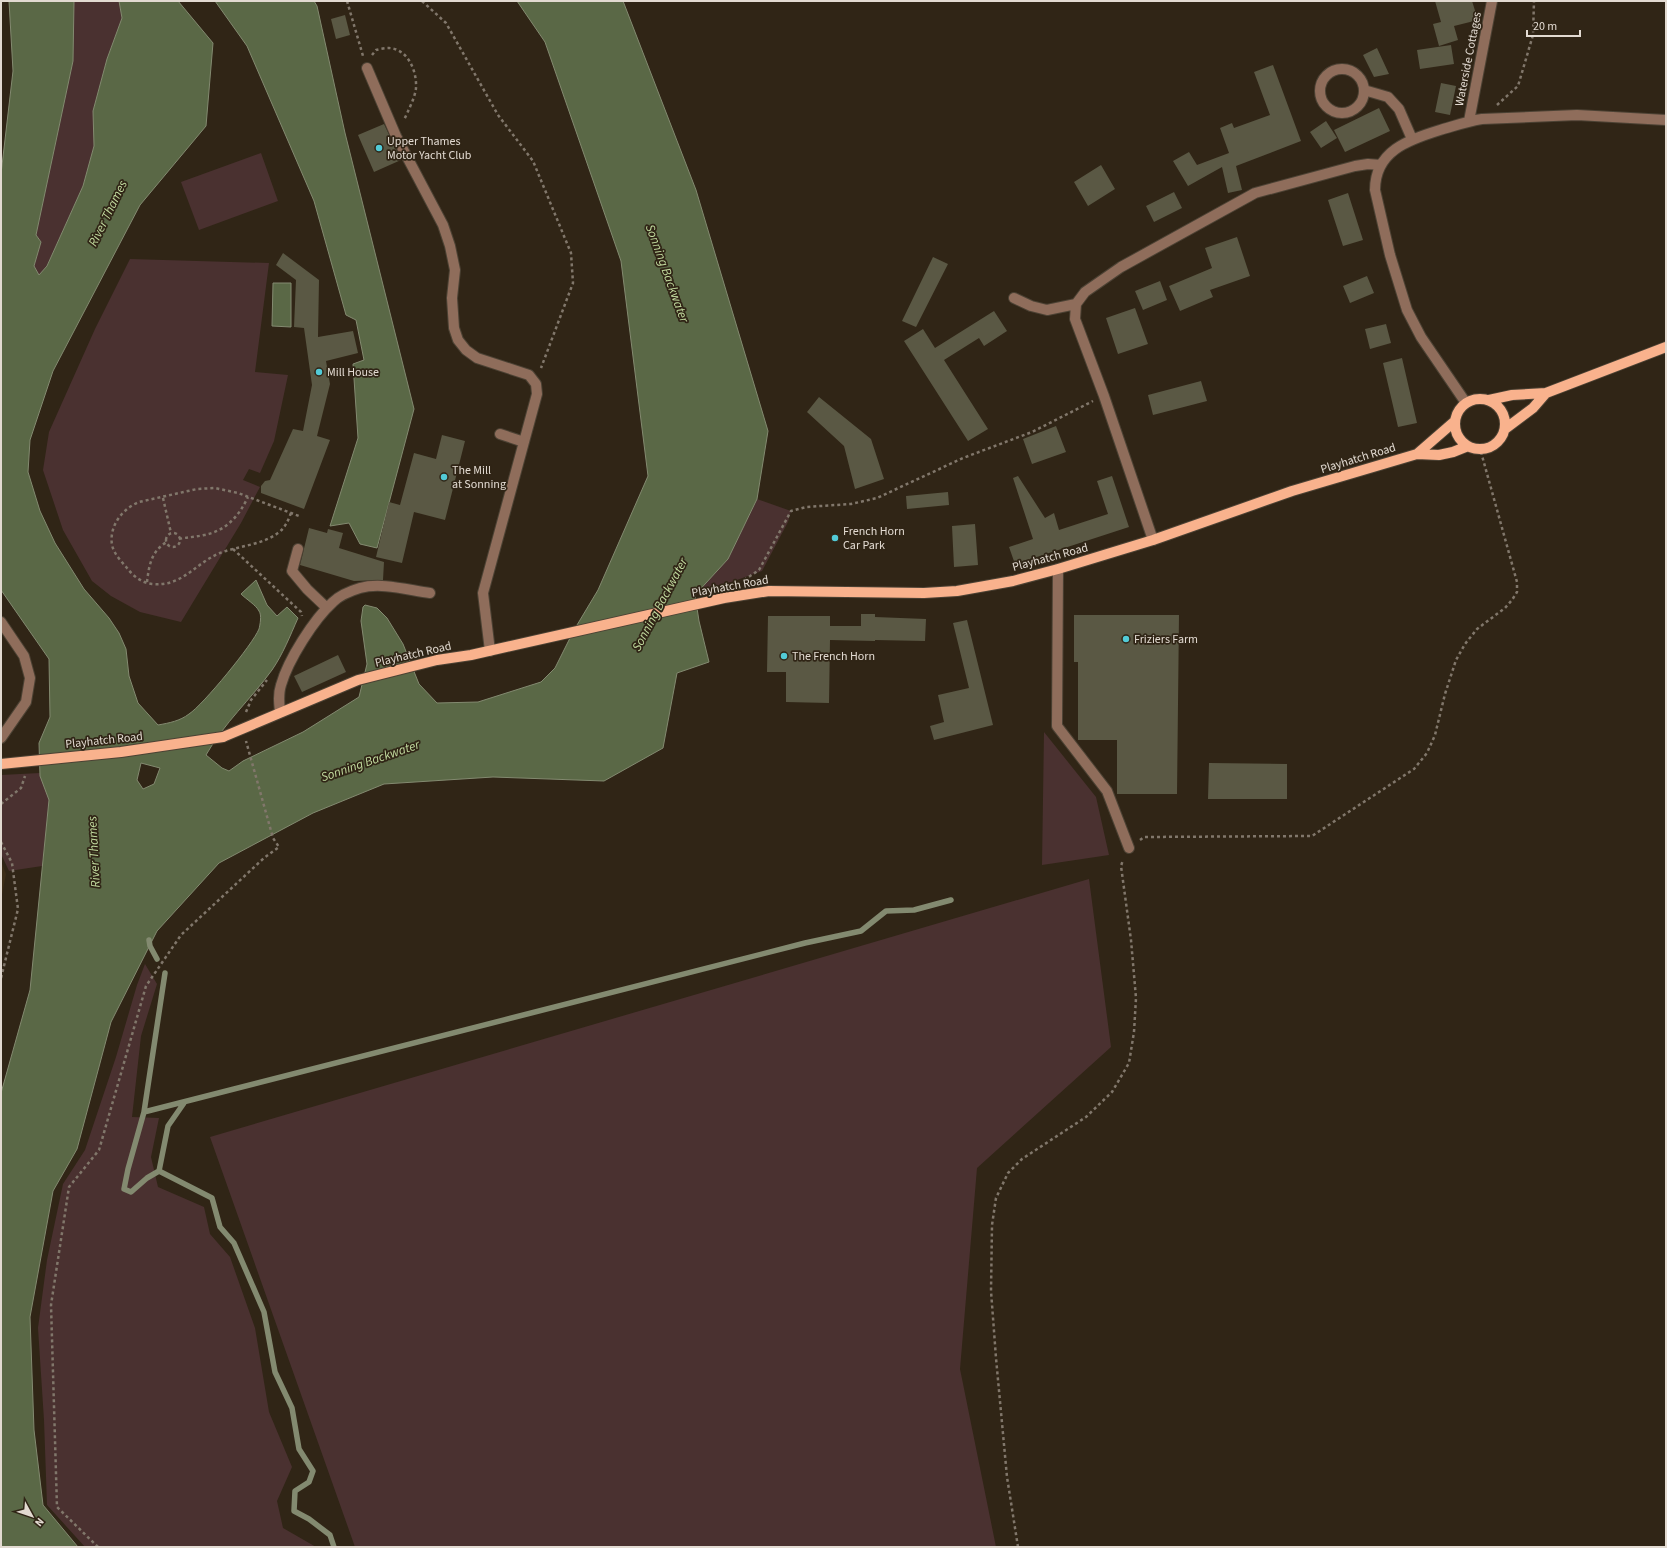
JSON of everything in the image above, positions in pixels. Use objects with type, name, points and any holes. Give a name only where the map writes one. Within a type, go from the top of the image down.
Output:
[{"type":"main road","points":[[1489,400],[1500,409],[1506,422],[1502,437],[1496,444],[1489,448],[1480,449],[1468,446],[1458,436],[1455,428],[1457,414],[1466,403],[1473,400],[1489,400],[1512,395],[1546,393],[1666,347]]},
{"type":"main road","points":[[1505,429],[1533,408],[1546,393]]},
{"type":"main road","name":"Playhatch Road","points":[[1417,454],[1455,421]]},
{"type":"main road","name":"Playhatch Road","points":[[1,764],[121,752],[223,737],[358,680],[437,660],[472,655],[724,598],[769,591],[895,594],[957,591],[1013,580],[1058,569],[1153,540],[1292,491],[1417,454],[1439,455],[1453,452],[1468,446]]},
{"type":"street","name":"Waterside Cottages","points":[[1469,121],[1492,1]]},
{"type":"street","points":[[367,68],[396,136],[443,225],[450,246],[455,270],[452,298],[454,328],[458,340],[466,350],[477,358],[529,374],[536,384],[537,394],[483,593],[490,651]]},
{"type":"street","points":[[1340,68],[1354,72],[1363,83],[1364,90],[1360,104],[1354,109],[1348,112],[1333,111],[1322,101],[1320,86],[1327,74],[1340,68]]},
{"type":"street","points":[[1364,90],[1388,97],[1399,109],[1412,139]]},
{"type":"street","points":[[1466,403],[1421,337],[1407,310],[1390,255],[1375,190],[1375,179],[1387,156],[1412,139],[1469,121],[1482,119],[1577,115],[1666,120]]},
{"type":"street","points":[[1153,540],[1104,396],[1075,318],[1076,304],[1085,292],[1121,267],[1256,193],[1355,166],[1368,164],[1381,165]]},
{"type":"street","points":[[1014,298],[1031,306],[1047,310],[1076,304]]},
{"type":"street","points":[[500,434],[524,442]]},
{"type":"street","points":[[298,549],[292,571],[306,589],[327,608]]},
{"type":"street","points":[[1058,569],[1057,726],[1107,791],[1129,848]]},
{"type":"street","points":[[280,712],[278,700],[287,668],[310,630],[327,608],[338,598],[350,591],[370,586],[430,592]]},
{"type":"street","points":[[1,622],[24,656],[30,678],[26,702],[1,738]]},
{"type":"path","points":[[347,1],[367,68]]},
{"type":"path","points":[[422,1],[446,23],[498,114],[533,161],[570,252],[573,283],[536,384]]},
{"type":"path","points":[[1482,119],[1518,86],[1533,35],[1534,1]]},
{"type":"path","points":[[367,68],[370,58],[376,50],[390,48],[402,52],[409,59],[412,65],[416,88],[408,111],[396,136]]},
{"type":"path","points":[[724,598],[728,592],[759,570],[791,511],[806,507],[852,504],[877,498],[963,458],[1032,432],[1104,396]]},
{"type":"path","points":[[1018,1547],[1007,1477],[991,1291],[992,1225],[996,1198],[1008,1173],[1022,1159],[1086,1117],[1112,1092],[1129,1063],[1134,1032],[1136,998],[1131,940],[1121,866],[1129,848],[1144,837],[1312,836],[1414,769],[1427,753],[1435,735],[1445,694],[1456,660],[1465,644],[1477,629],[1505,608],[1517,592],[1517,582],[1480,449]]},
{"type":"path","points":[[291,513],[287,523],[272,537],[219,553],[178,580],[164,584],[139,580],[118,558],[112,546],[114,526],[124,510],[139,502],[197,490],[215,488],[248,497],[291,513],[299,516]]},
{"type":"path","points":[[179,539],[215,532],[226,526],[233,521],[240,512],[248,497]]},
{"type":"path","points":[[163,498],[171,533]]},
{"type":"path","points":[[166,542],[169,546],[175,546],[178,544],[179,539],[176,534],[171,533]]},
{"type":"path","points":[[147,582],[152,556],[160,546],[166,542],[167,537],[171,533]]},
{"type":"path","points":[[233,549],[301,612]]},
{"type":"path","points":[[98,1547],[57,1507],[51,1305],[69,1187],[99,1150],[146,986],[181,935],[264,858],[279,847],[273,838],[247,745]]},
{"type":"path","points":[[1,804],[21,788],[26,770]]},
{"type":"path","points":[[1,842],[12,863],[18,909],[1,978]]},
{"type":"shaded area","points":[[74,1],[119,1],[122,18],[107,59],[93,111],[94,146],[83,186],[47,266],[39,276],[34,266],[41,242],[36,235],[73,61]]},
{"type":"shaded area","points":[[261,153],[278,201],[199,230],[181,182]]},
{"type":"shaded area","points":[[130,259],[269,263],[255,372],[288,375],[274,441],[260,473],[249,469],[243,480],[260,487],[241,523],[181,622],[140,612],[111,596],[92,581],[63,530],[43,470],[49,432],[95,329]]},
{"type":"shaded area","points":[[757,499],[791,511],[788,522],[762,571],[695,595],[728,559]]},
{"type":"shaded area","points":[[1044,732],[1096,797],[1109,855],[1042,865]]},
{"type":"shaded area","points":[[40,773],[49,800],[42,866],[9,871],[1,854],[1,775]]},
{"type":"shaded area","points":[[1,861],[6,874],[1,900]]},
{"type":"shaded area","points":[[1089,879],[1111,1047],[977,1168],[960,1369],[996,1547],[355,1547],[210,1137]]},
{"type":"shaded area","points":[[145,964],[157,984],[141,1036],[132,1117],[159,1118],[151,1157],[158,1187],[204,1207],[210,1234],[230,1257],[255,1328],[269,1412],[292,1467],[277,1501],[283,1528],[316,1547],[85,1547],[47,1505],[44,1420],[38,1328],[47,1260],[63,1184],[85,1150]]},
{"type":"water","points":[[9,1],[74,1],[73,61],[36,235],[41,242],[34,266],[39,275],[47,266],[83,186],[94,146],[93,111],[107,59],[122,18],[119,1],[178,1],[213,43],[206,126],[140,205],[53,371],[30,440],[28,472],[40,511],[55,543],[84,589],[109,618],[119,633],[126,649],[129,676],[138,703],[158,725],[182,718],[196,708],[227,674],[255,637],[259,629],[260,613],[256,607],[241,594],[256,580],[267,605],[277,616],[287,607],[298,618],[283,651],[272,670],[221,732],[206,755],[222,768],[229,771],[243,761],[303,732],[359,697],[367,664],[361,621],[363,607],[365,605],[377,608],[387,618],[403,644],[419,684],[437,703],[478,702],[541,682],[555,668],[574,630],[598,590],[648,476],[621,261],[545,42],[517,1],[623,1],[696,190],[768,431],[757,499],[728,559],[695,595],[699,621],[709,662],[677,673],[663,748],[604,781],[493,777],[384,784],[313,813],[219,863],[157,931],[111,1022],[77,1149],[53,1191],[30,1317],[34,1430],[43,1505],[78,1547],[1,1547],[1,1093],[30,990],[49,800],[40,776],[39,743],[50,717],[49,659],[1,590],[1,174],[13,71]],"holes":[[[141,763],[160,768],[154,784],[143,789],[137,780]]]},
{"type":"water","points":[[215,1],[314,1],[317,6],[345,133],[414,409],[377,548],[360,544],[349,523],[330,526],[358,438],[353,364],[364,360],[356,320],[346,315],[314,201],[247,46]]},
{"type":"water","points":[[273,283],[291,283],[291,327],[272,326]]},
{"type":"building","points":[[1435,1],[1472,1],[1478,20],[1454,26],[1458,40],[1439,46],[1433,24],[1441,22]]},
{"type":"building","points":[[345,15],[350,35],[336,39],[331,19]]},
{"type":"building","points":[[1451,45],[1454,64],[1420,69],[1417,50]]},
{"type":"building","points":[[1377,48],[1389,74],[1374,77],[1363,55]]},
{"type":"building","points":[[1273,65],[1301,141],[1236,166],[1242,190],[1228,193],[1222,167],[1188,186],[1173,161],[1189,152],[1197,165],[1229,153],[1220,128],[1232,123],[1234,128],[1270,115],[1254,72]]},
{"type":"building","points":[[1441,83],[1456,86],[1450,115],[1435,112]]},
{"type":"building","points":[[1379,108],[1390,131],[1345,152],[1334,130]]},
{"type":"building","points":[[1326,121],[1337,138],[1321,148],[1310,132]]},
{"type":"building","name":"Upper Thames Motor Yacht Club","points":[[384,124],[401,160],[374,172],[358,135]]},
{"type":"building","points":[[1101,165],[1115,189],[1088,206],[1074,182]]},
{"type":"building","points":[[1174,192],[1182,208],[1154,222],[1146,206]]},
{"type":"building","points":[[1348,193],[1363,240],[1343,246],[1328,200]]},
{"type":"building","points":[[1237,237],[1250,276],[1210,290],[1213,297],[1180,311],[1169,286],[1212,268],[1205,248]]},
{"type":"building","name":"Mill House","points":[[283,253],[319,280],[318,337],[353,331],[358,353],[326,361],[330,384],[317,436],[330,440],[304,509],[261,493],[261,486],[265,481],[270,480],[293,429],[303,431],[312,385],[304,328],[294,327],[296,280],[276,265]]},
{"type":"building","points":[[933,257],[948,264],[916,327],[902,321]]},
{"type":"building","points":[[1367,276],[1374,293],[1350,303],[1343,286]]},
{"type":"building","points":[[1160,281],[1167,300],[1143,310],[1135,291]]},
{"type":"building","points":[[1135,308],[1148,344],[1118,354],[1106,318]]},
{"type":"building","points":[[994,311],[1007,331],[984,346],[979,338],[944,360],[988,429],[968,441],[904,341],[923,329],[935,348]]},
{"type":"building","points":[[1386,324],[1391,343],[1370,349],[1365,329]]},
{"type":"building","points":[[1402,358],[1417,423],[1398,427],[1383,363]]},
{"type":"building","points":[[1201,381],[1207,401],[1153,415],[1148,395]]},
{"type":"building","points":[[819,397],[871,439],[884,479],[855,489],[844,446],[807,412]]},
{"type":"building","points":[[1056,426],[1066,452],[1032,464],[1023,439]]},
{"type":"building","points":[[442,435],[465,441],[445,520],[414,512],[402,563],[376,557],[389,502],[400,505],[414,453],[436,459]]},
{"type":"building","points":[[1018,476],[1045,518],[1054,513],[1059,530],[1108,514],[1097,481],[1112,476],[1129,527],[1015,564],[1009,547],[1033,539],[1013,478]]},
{"type":"building","points":[[948,492],[949,505],[907,509],[906,496]]},
{"type":"building","points":[[975,524],[978,565],[954,567],[952,526]]},
{"type":"building","points":[[309,528],[327,533],[328,529],[343,533],[339,548],[384,562],[383,580],[354,581],[300,565]]},
{"type":"building","points":[[861,614],[875,614],[875,617],[926,619],[925,641],[830,640],[829,703],[786,702],[786,672],[767,672],[768,616],[830,616],[830,626],[861,626]]},
{"type":"building","points":[[1074,615],[1179,615],[1177,794],[1117,794],[1117,740],[1078,740],[1078,662],[1074,662]]},
{"type":"building","points":[[967,620],[993,725],[934,740],[930,726],[944,722],[938,695],[969,688],[953,623]]},
{"type":"building","points":[[338,655],[346,672],[302,692],[294,676]]},
{"type":"building","points":[[1209,763],[1287,764],[1287,799],[1208,799]]},
{"type":"waterway","points":[[144,1112],[805,943],[861,931],[886,911],[914,910],[951,900]]},
{"type":"waterway","points":[[149,940],[150,946],[157,959]]},
{"type":"waterway","points":[[165,973],[144,1112],[124,1189],[131,1192],[147,1178],[159,1171],[212,1198],[220,1227],[234,1243],[264,1312],[275,1372],[292,1408],[299,1449],[313,1471],[309,1482],[295,1491],[294,1511],[309,1519],[330,1535],[334,1547]]},
{"type":"waterway","points":[[159,1171],[168,1126],[184,1103]]},
{"type":"place","name":"Upper Thames Motor Yacht Club","points":[[379,148]]},
{"type":"place","name":"Mill House","points":[[319,372]]},
{"type":"place","name":"The Mill at Sonning","points":[[444,477]]},
{"type":"place","name":"French Horn Car Park","points":[[835,538]]},
{"type":"place","name":"Friziers Farm","points":[[1126,639]]},
{"type":"place","name":"The French Horn","points":[[784,656]]},
{"type":"water label","name":"River Thames","points":[[107,213]]},
{"type":"water label","name":"Sonning Backwater","points":[[668,273]]},
{"type":"water label","name":"Sonning Backwater","points":[[659,604]]},
{"type":"water label","name":"Sonning Backwater","points":[[370,760]]},
{"type":"water label","name":"River Thames","points":[[93,852]]}]
